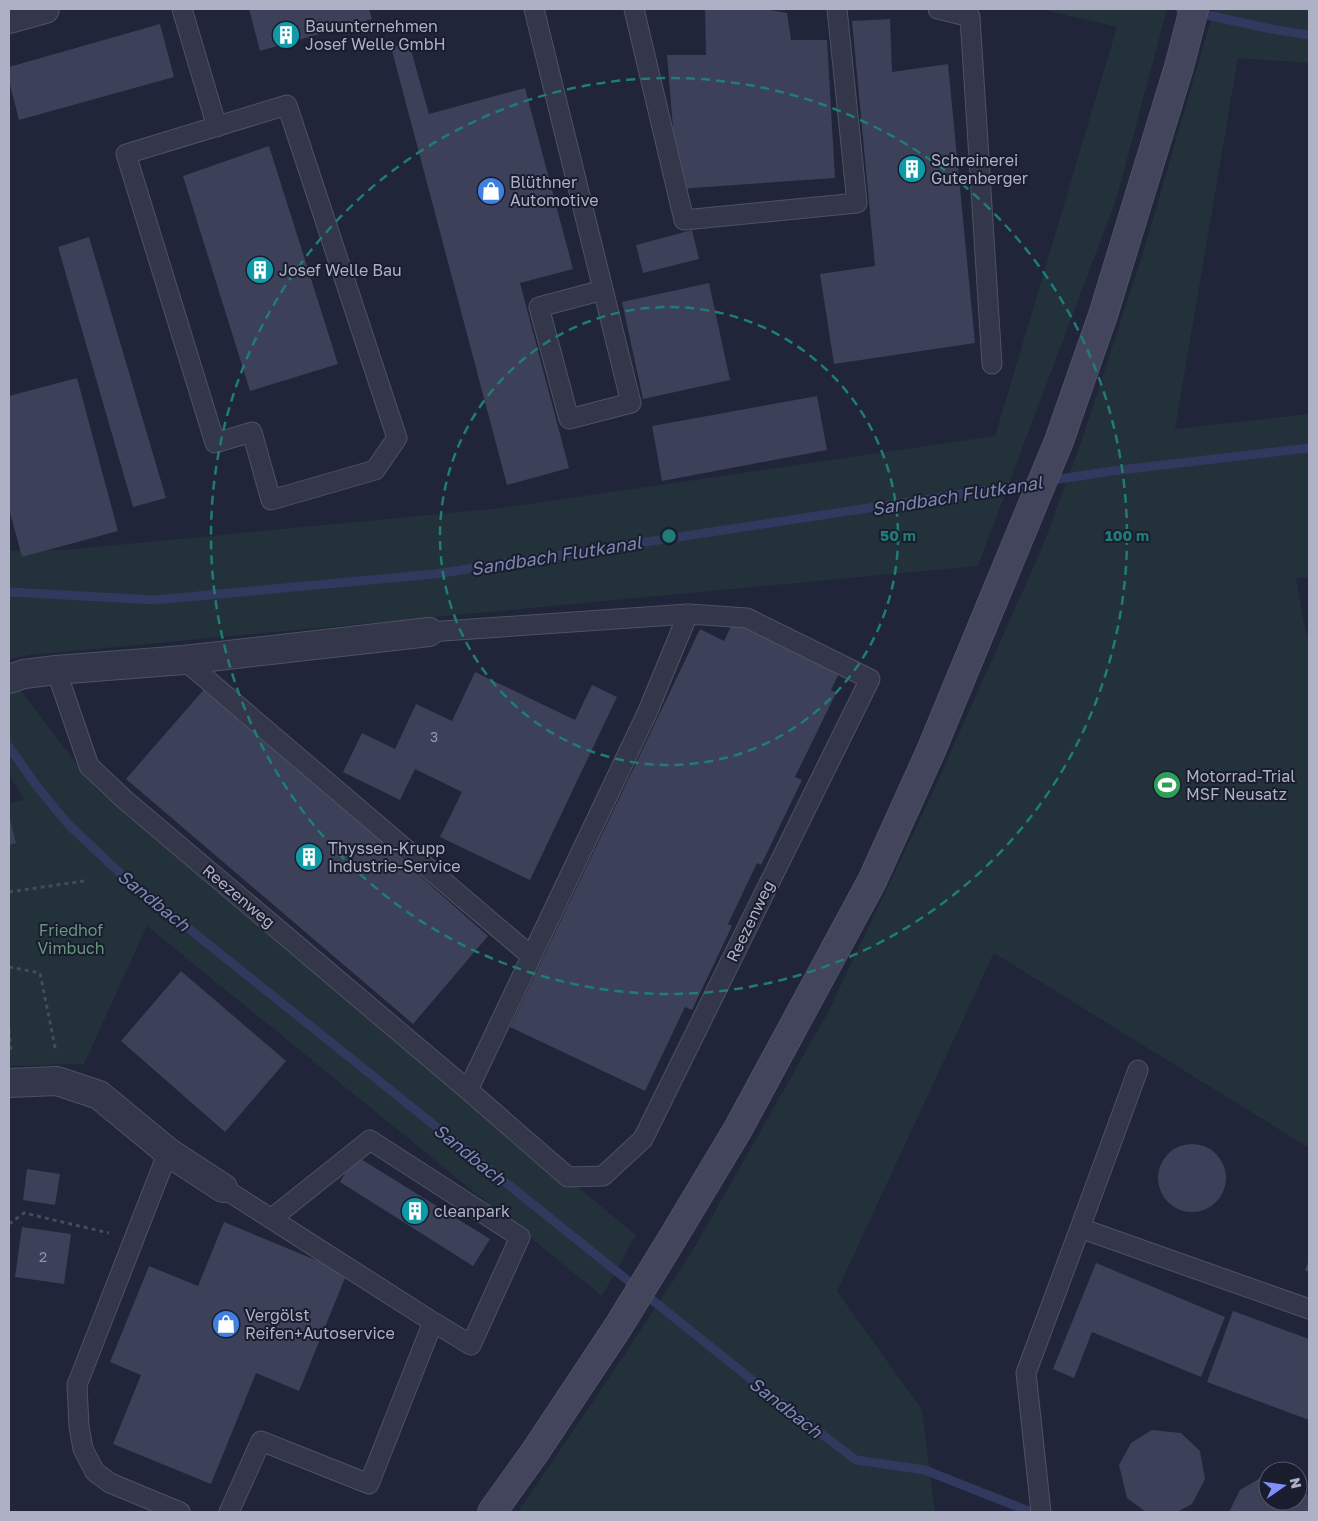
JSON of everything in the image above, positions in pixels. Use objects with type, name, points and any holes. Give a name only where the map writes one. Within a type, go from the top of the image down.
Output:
[{"type":"main road","points":[[492,1512],[535,1452],[618,1327],[672,1239],[738,1128],[872,881],[930,753],[1059,441],[1103,315],[1179,67],[1194,9]]},
{"type":"street","points":[[9,19],[45,9]]},
{"type":"street","name":"Reezenweg","points":[[9,679],[24,674],[56,670],[184,660],[429,632]]},
{"type":"street","points":[[10,1072],[57,1081],[100,1096],[168,1152],[223,1188]]},
{"type":"lane","points":[[182,9],[217,127]]},
{"type":"lane","points":[[534,9],[604,290],[631,403],[569,419],[539,307],[604,290]]},
{"type":"lane","points":[[634,9],[684,220],[857,202],[837,9]]},
{"type":"lane","points":[[938,9],[970,17],[992,364]]},
{"type":"lane","points":[[287,105],[397,438],[376,470],[271,500],[252,432],[215,443],[126,154],[217,127],[287,105]]},
{"type":"lane","points":[[468,1090],[648,711],[688,614]]},
{"type":"lane","name":"Reezenweg","points":[[56,670],[89,766],[125,800],[568,1177],[603,1176],[643,1139],[870,679],[747,618],[688,614],[429,632]]},
{"type":"lane","points":[[184,660],[531,956]]},
{"type":"lane","points":[[1041,1512],[1026,1374],[1138,1070]]},
{"type":"lane","points":[[223,1188],[271,1219],[433,1322],[471,1345],[520,1237],[370,1140],[271,1219]]},
{"type":"lane","points":[[168,1152],[78,1385],[79,1426],[83,1449],[95,1472],[110,1484],[180,1512]]},
{"type":"lane","points":[[1080,1228],[1309,1309]]},
{"type":"lane","points":[[229,1512],[261,1441],[368,1484],[433,1322]]},
{"type":"path","points":[[9,892],[84,881]]},
{"type":"path","points":[[9,967],[40,973],[57,1056]]},
{"type":"path","points":[[9,1030],[10,1072]]},
{"type":"path","points":[[9,1224],[24,1213],[134,1239]]},
{"type":"green space","points":[[1041,9],[1167,9],[1117,197],[978,566],[31,655],[9,659],[9,551],[64,550],[501,508],[995,436],[1117,27]]},
{"type":"green space","points":[[1214,9],[1309,9],[1309,63],[1238,58],[1175,429],[1309,414],[1309,577],[1296,578],[1306,634],[1309,634],[1309,1148],[994,953],[837,1291],[922,1410],[935,1512],[518,1512],[690,1255],[827,1014],[931,796],[1042,548],[1081,442],[1143,253]]},
{"type":"green space","name":"Friedhof Vimbuch","points":[[16,684],[96,789],[636,1235],[602,1296],[147,926],[84,1064],[9,1066],[9,803],[24,800],[9,774],[9,687]]},
{"type":"building","name":"Bauunternehmen Josef Welle GmbH","points":[[249,9],[369,9],[372,19],[260,51]]},
{"type":"building","points":[[705,9],[764,9],[787,13],[791,40],[827,40],[835,178],[678,189],[667,55],[706,55]]},
{"type":"building","name":"Schreinerei Gutenberger","points":[[890,19],[892,72],[948,64],[975,343],[834,364],[820,274],[875,266],[852,21]]},
{"type":"building","points":[[160,24],[174,77],[19,120],[9,81],[9,67]]},
{"type":"building","name":"Blüthner Automotive","points":[[409,43],[429,114],[525,88],[573,269],[520,283],[569,468],[507,485],[391,47]]},
{"type":"building","name":"Josef Welle Bau","points":[[269,146],[338,364],[250,391],[183,176]]},
{"type":"building","points":[[692,230],[699,259],[643,273],[636,245]]},
{"type":"building","points":[[89,237],[166,498],[133,507],[58,247]]},
{"type":"building","points":[[709,283],[730,380],[643,399],[622,302]]},
{"type":"building","points":[[77,378],[118,531],[22,557],[9,509],[9,396]]},
{"type":"building","points":[[817,396],[827,450],[662,481],[652,426]]},
{"type":"building","points":[[734,620],[840,671],[831,690],[836,693],[795,777],[802,780],[761,865],[757,863],[728,924],[732,926],[692,1010],[685,1007],[645,1091],[510,1027],[700,629],[724,641]]},
{"type":"building","points":[[475,672],[575,720],[592,685],[617,697],[530,880],[440,837],[462,792],[415,769],[400,800],[343,772],[362,733],[395,749],[416,704],[452,721]]},
{"type":"building","name":"Thyssen-Krupp Industrie-Service","points":[[206,687],[488,936],[413,1024],[126,779]]},
{"type":"building","points":[[9,815],[16,843],[9,845]]},
{"type":"building","points":[[181,971],[286,1061],[225,1132],[121,1041]]},
{"type":"building","points":[[1192,1144],[1205,1147],[1216,1154],[1223,1165],[1226,1178],[1223,1191],[1216,1202],[1205,1209],[1192,1212],[1179,1209],[1168,1202],[1161,1191],[1158,1178],[1161,1165],[1168,1154],[1179,1147]]},
{"type":"building","name":"cleanpark","points":[[356,1156],[490,1239],[473,1266],[340,1182]]},
{"type":"building","points":[[27,1169],[60,1174],[55,1205],[23,1200]]},
{"type":"building","name":"Vergölst Reifen+Autoservice","points":[[224,1222],[347,1273],[299,1391],[256,1373],[211,1484],[113,1444],[141,1375],[110,1362],[149,1266],[198,1286]]},
{"type":"building","points":[[22,1227],[71,1234],[64,1284],[15,1277]]},
{"type":"building","points":[[1309,1260],[1309,1272],[1305,1270]]},
{"type":"building","points":[[1096,1263],[1225,1317],[1201,1377],[1092,1332],[1074,1378],[1053,1369]]},
{"type":"building","points":[[1233,1311],[1309,1339],[1309,1420],[1207,1382]]},
{"type":"building","points":[[1152,1430],[1181,1433],[1200,1451],[1205,1479],[1192,1504],[1177,1512],[1146,1512],[1127,1498],[1119,1465],[1131,1443]]},
{"type":"building","points":[[1258,1479],[1258,1511],[1308,1511],[1308,1495],[1309,1512],[1229,1512],[1240,1490]]},
{"type":"waterway","points":[[1180,9],[1271,29],[1309,35]]},
{"type":"waterway","name":"Sandbach Flutkanal","points":[[9,592],[155,600],[435,574],[1112,471],[1309,448]]},
{"type":"waterway","name":"Sandbach","points":[[9,747],[39,789],[68,824],[122,875],[777,1400],[856,1460],[925,1470],[1031,1512]]},
{"type":"place","name":"Bauunternehmen Josef Welle GmbH","points":[[286,35]]},
{"type":"place","name":"Schreinerei Gutenberger","points":[[912,169]]},
{"type":"place","name":"Blüthner Automotive","points":[[491,191]]},
{"type":"place","name":"Josef Welle Bau","points":[[260,270]]},
{"type":"place","name":"Motorrad-Trial MSF Neusatz","points":[[1167,785]]},
{"type":"place","name":"Thyssen-Krupp Industrie-Service","points":[[309,857]]},
{"type":"place","name":"cleanpark","points":[[415,1211]]},
{"type":"place","name":"Vergölst Reifen+Autoservice","points":[[226,1324]]}]
